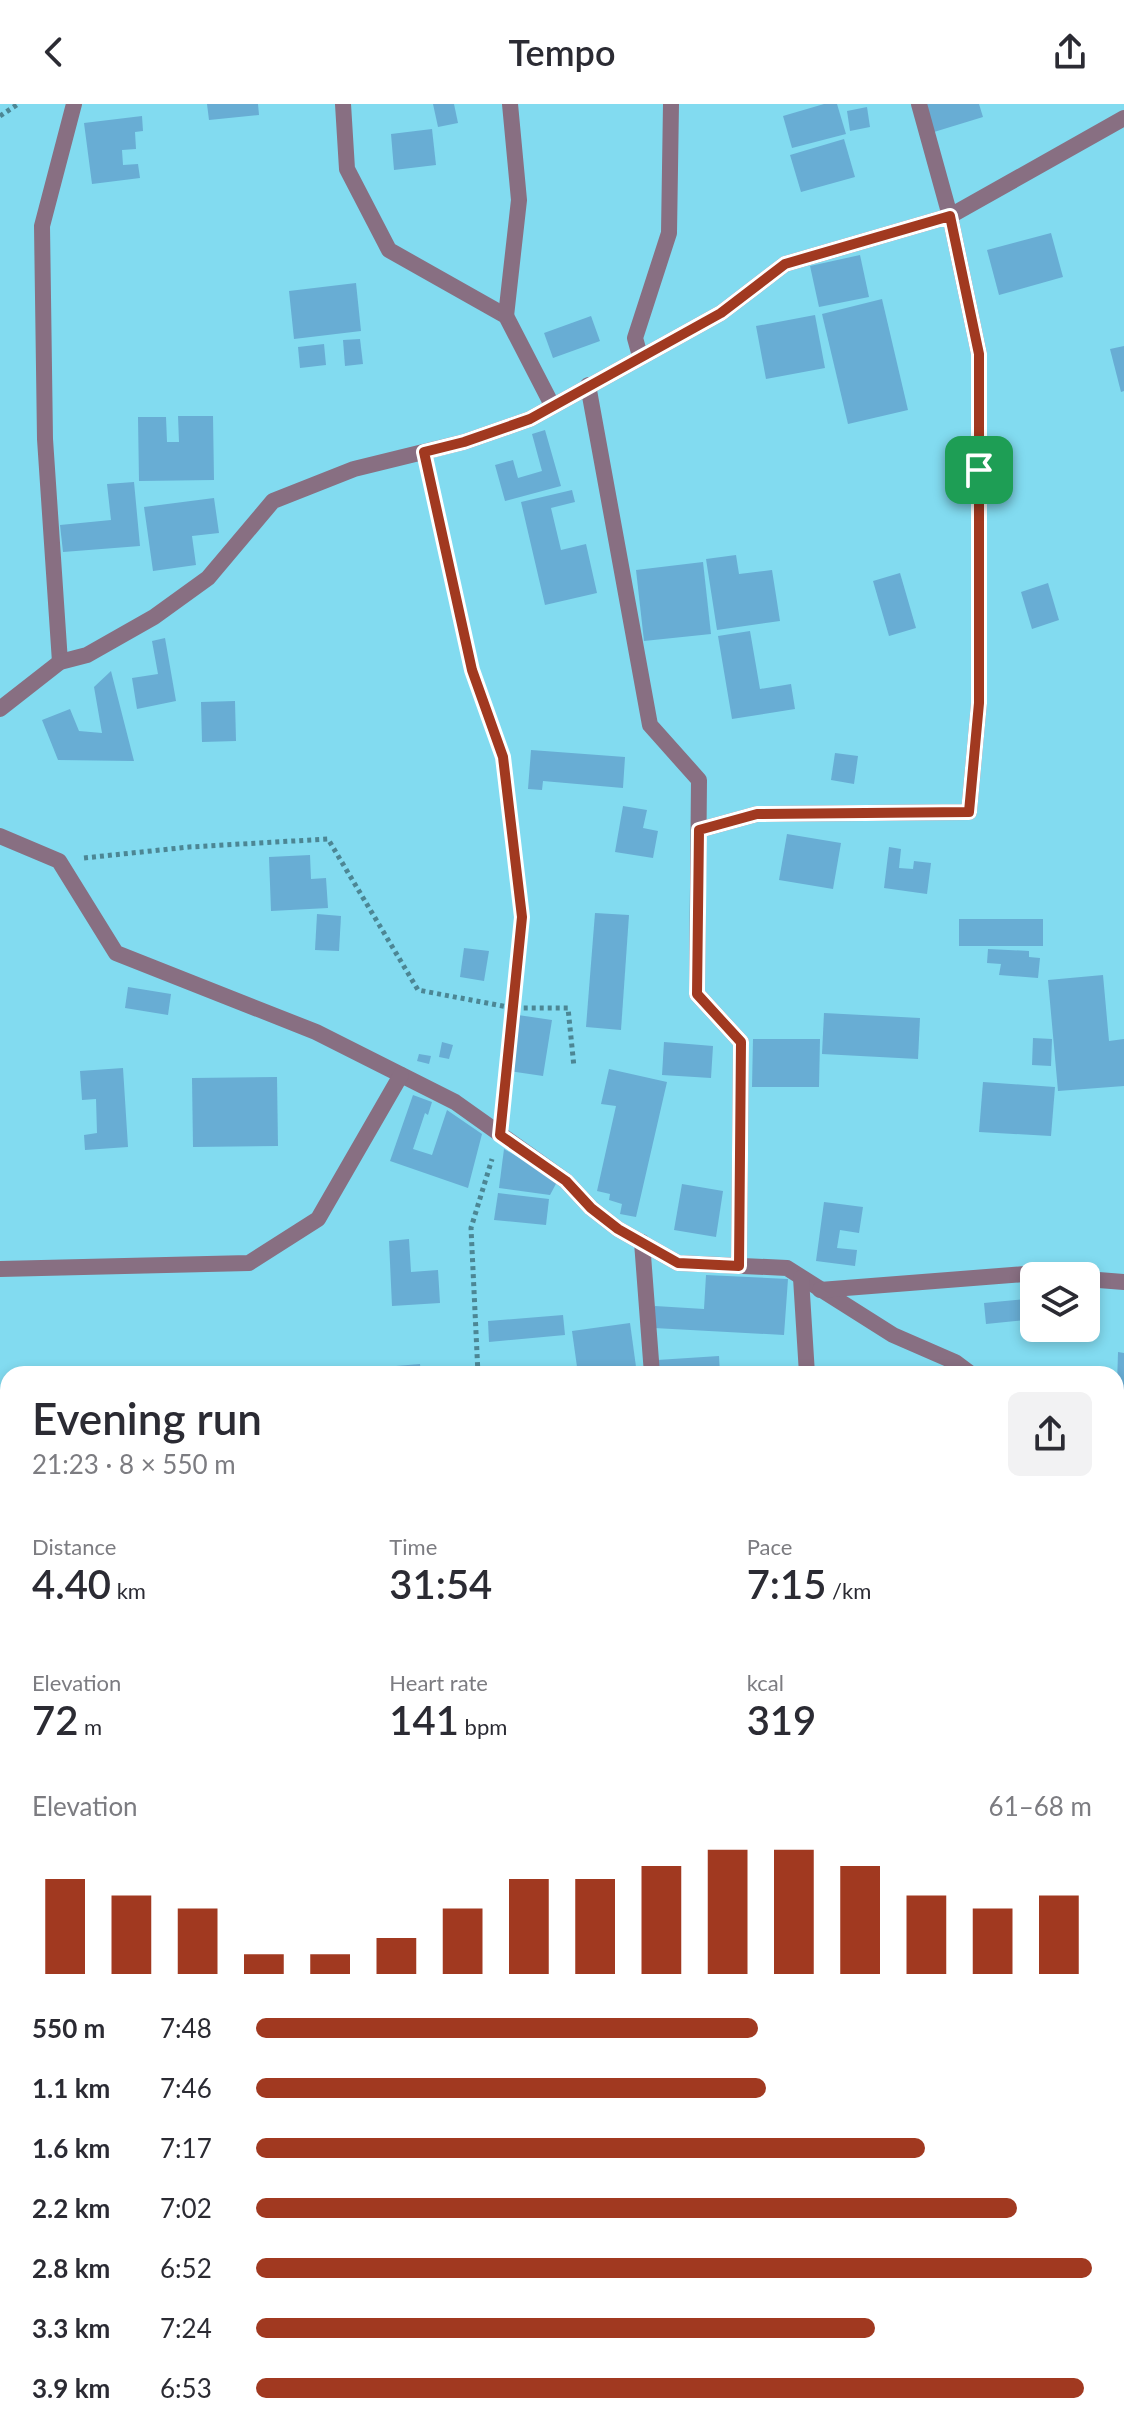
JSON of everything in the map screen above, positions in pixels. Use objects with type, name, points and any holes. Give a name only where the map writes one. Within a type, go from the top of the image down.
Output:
[{"type":"street","points":[[60,662],[45,439],[42,226],[74,104]]},
{"type":"street","points":[[343,104],[347,169],[389,250],[506,316],[552,405]]},
{"type":"street","points":[[506,316],[519,200],[510,104]]},
{"type":"street","points":[[640,356],[635,338],[669,233],[671,104]]},
{"type":"street","points":[[699,830],[757,814],[969,812],[979,703],[979,354],[950,216],[919,104]]},
{"type":"street","points":[[0,709],[60,662],[87,655],[154,617],[208,578],[273,501],[354,469],[464,442],[530,419],[721,313],[785,264],[950,216],[1123,122]]},
{"type":"street","points":[[588,385],[650,725],[699,780],[697,994],[741,1042],[739,1266]]},
{"type":"street","points":[[0,836],[59,861],[116,953],[316,1032],[455,1102],[566,1181],[591,1208],[618,1229],[678,1263],[787,1268],[893,1335],[960,1366]]},
{"type":"street","points":[[0,1269],[249,1263],[318,1219],[401,1075]]},
{"type":"street","points":[[642,1242],[651,1366]]},
{"type":"street","points":[[820,1290],[1020,1274]]},
{"type":"street","points":[[801,1278],[806,1366]]},
{"type":"street","points":[[1100,1280],[1124,1282]]},
{"type":"path","points":[[0,116],[18,104]]},
{"type":"path","points":[[424,452],[472,670],[503,757],[522,917],[500,1135],[471,1228],[478,1366]]},
{"type":"path","points":[[59,861],[189,847],[328,839],[418,990],[513,1008],[568,1008],[574,1067]]},
{"type":"building","points":[[207,104],[258,104],[259,115],[209,120]]},
{"type":"building","points":[[433,104],[454,104],[458,123],[438,127]]},
{"type":"building","points":[[824,104],[837,104],[846,134],[792,148],[783,116]]},
{"type":"building","points":[[926,104],[979,104],[983,117],[934,132]]},
{"type":"building","points":[[867,107],[870,127],[850,131],[847,111]]},
{"type":"building","points":[[142,116],[143,131],[135,132],[136,149],[122,150],[123,165],[138,164],[140,178],[92,184],[84,123]]},
{"type":"building","points":[[432,129],[436,165],[394,170],[391,134]]},
{"type":"building","points":[[844,139],[855,177],[801,192],[790,155]]},
{"type":"building","points":[[1051,233],[1063,277],[999,295],[987,250]]},
{"type":"building","points":[[860,255],[869,297],[819,307],[810,266]]},
{"type":"building","points":[[356,283],[361,331],[294,339],[289,291]]},
{"type":"building","points":[[882,299],[908,410],[848,424],[822,314]]},
{"type":"building","points":[[815,315],[825,368],[766,379],[756,326]]},
{"type":"building","points":[[591,316],[600,341],[553,358],[544,333]]},
{"type":"building","points":[[360,339],[363,364],[345,366],[343,340]]},
{"type":"building","points":[[324,344],[326,365],[300,368],[298,347]]},
{"type":"building","points":[[1124,346],[1124,391],[1121,392],[1110,349]]},
{"type":"building","points":[[178,416],[213,416],[214,480],[139,481],[138,417],[166,417],[167,442],[179,442]]},
{"type":"building","points":[[545,430],[561,486],[505,501],[495,465],[513,460],[518,478],[542,471],[532,434]]},
{"type":"building","points":[[134,482],[140,546],[63,552],[60,525],[111,520],[107,484]]},
{"type":"building","points":[[572,490],[575,502],[551,508],[561,550],[586,544],[597,593],[545,605],[521,502]]},
{"type":"building","points":[[214,498],[219,533],[192,536],[196,565],[153,571],[144,507]]},
{"type":"building","points":[[736,555],[739,574],[772,570],[780,621],[717,630],[706,559]]},
{"type":"building","points":[[703,562],[711,634],[644,641],[636,570]]},
{"type":"building","points":[[900,573],[916,628],[889,636],[873,581]]},
{"type":"building","points":[[1048,583],[1059,620],[1032,629],[1021,592]]},
{"type":"building","points":[[750,631],[760,689],[791,684],[795,709],[732,719],[718,636]]},
{"type":"building","points":[[165,638],[176,701],[137,709],[132,678],[158,674],[152,641]]},
{"type":"building","points":[[111,671],[134,761],[58,760],[42,720],[70,709],[79,731],[102,733],[94,687]]},
{"type":"building","points":[[235,701],[236,741],[202,742],[201,702]]},
{"type":"building","points":[[531,750],[625,757],[623,788],[543,781],[542,790],[528,789]]},
{"type":"building","points":[[835,753],[858,756],[854,784],[831,780]]},
{"type":"building","points":[[623,806],[647,810],[643,828],[658,831],[653,858],[615,852]]},
{"type":"building","points":[[787,834],[841,843],[833,889],[779,880]]},
{"type":"building","points":[[889,847],[901,849],[899,868],[913,869],[914,861],[931,863],[927,894],[884,888]]},
{"type":"building","points":[[310,855],[311,879],[326,878],[328,908],[271,911],[269,857]]},
{"type":"building","points":[[595,913],[629,915],[621,1030],[586,1027]]},
{"type":"building","points":[[317,914],[341,916],[339,951],[315,950]]},
{"type":"building","points":[[959,919],[1043,919],[1043,946],[959,946]]},
{"type":"building","points":[[464,948],[489,951],[484,981],[460,977]]},
{"type":"building","points":[[988,949],[1029,951],[1029,957],[1040,958],[1038,978],[999,975],[1001,964],[987,963]]},
{"type":"building","points":[[1103,975],[1109,1041],[1124,1039],[1124,1086],[1058,1091],[1048,980]]},
{"type":"building","points":[[128,987],[171,994],[168,1015],[125,1008]]},
{"type":"building","points":[[824,1013],[920,1018],[918,1059],[822,1054]]},
{"type":"building","points":[[518,1015],[552,1020],[543,1076],[509,1071]]},
{"type":"building","points":[[1033,1038],[1052,1039],[1051,1066],[1032,1065]]},
{"type":"building","points":[[753,1039],[820,1039],[819,1087],[752,1087]]},
{"type":"building","points":[[442,1042],[453,1045],[449,1059],[439,1057]]},
{"type":"building","points":[[664,1042],[713,1046],[711,1078],[662,1075]]},
{"type":"building","points":[[419,1054],[431,1056],[429,1064],[417,1061]]},
{"type":"building","points":[[123,1068],[128,1147],[85,1150],[84,1135],[97,1133],[96,1099],[82,1100],[80,1071]]},
{"type":"building","points":[[609,1069],[667,1082],[636,1217],[620,1214],[622,1204],[609,1200],[610,1194],[597,1191],[616,1106],[601,1104]]},
{"type":"building","points":[[277,1077],[278,1146],[193,1147],[192,1078]]},
{"type":"building","points":[[983,1082],[1055,1087],[1051,1136],[979,1132]]},
{"type":"building","points":[[413,1095],[432,1102],[413,1149],[432,1155],[447,1110],[482,1134],[468,1188],[390,1161]]},
{"type":"building","points":[[504,1149],[558,1180],[550,1195],[499,1188]]},
{"type":"building","points":[[682,1184],[723,1191],[716,1237],[674,1230]]},
{"type":"building","points":[[498,1193],[549,1199],[546,1225],[494,1220]]},
{"type":"building","points":[[824,1202],[863,1207],[859,1233],[840,1230],[837,1248],[857,1250],[855,1266],[816,1261]]},
{"type":"building","points":[[409,1239],[411,1272],[438,1270],[440,1303],[392,1306],[389,1241]]},
{"type":"building","points":[[706,1275],[788,1279],[784,1335],[654,1328],[655,1306],[704,1309]]},
{"type":"building","points":[[1020,1299],[1020,1320],[986,1324],[984,1303]]},
{"type":"building","points":[[563,1315],[565,1335],[489,1342],[488,1321]]},
{"type":"building","points":[[630,1323],[636,1366],[577,1366],[572,1331]]},
{"type":"building","points":[[1118,1352],[1124,1353],[1124,1366],[1118,1366]]},
{"type":"building","points":[[719,1356],[720,1366],[657,1366],[657,1360]]},
{"type":"route","points":[[950,216],[979,354],[979,470],[979,703],[969,812],[757,814],[699,830],[697,994],[741,1042],[739,1266],[678,1263],[618,1229],[591,1208],[566,1181],[500,1135],[522,917],[503,757],[472,670],[424,452],[530,419],[721,313],[785,264],[950,216]]}]
